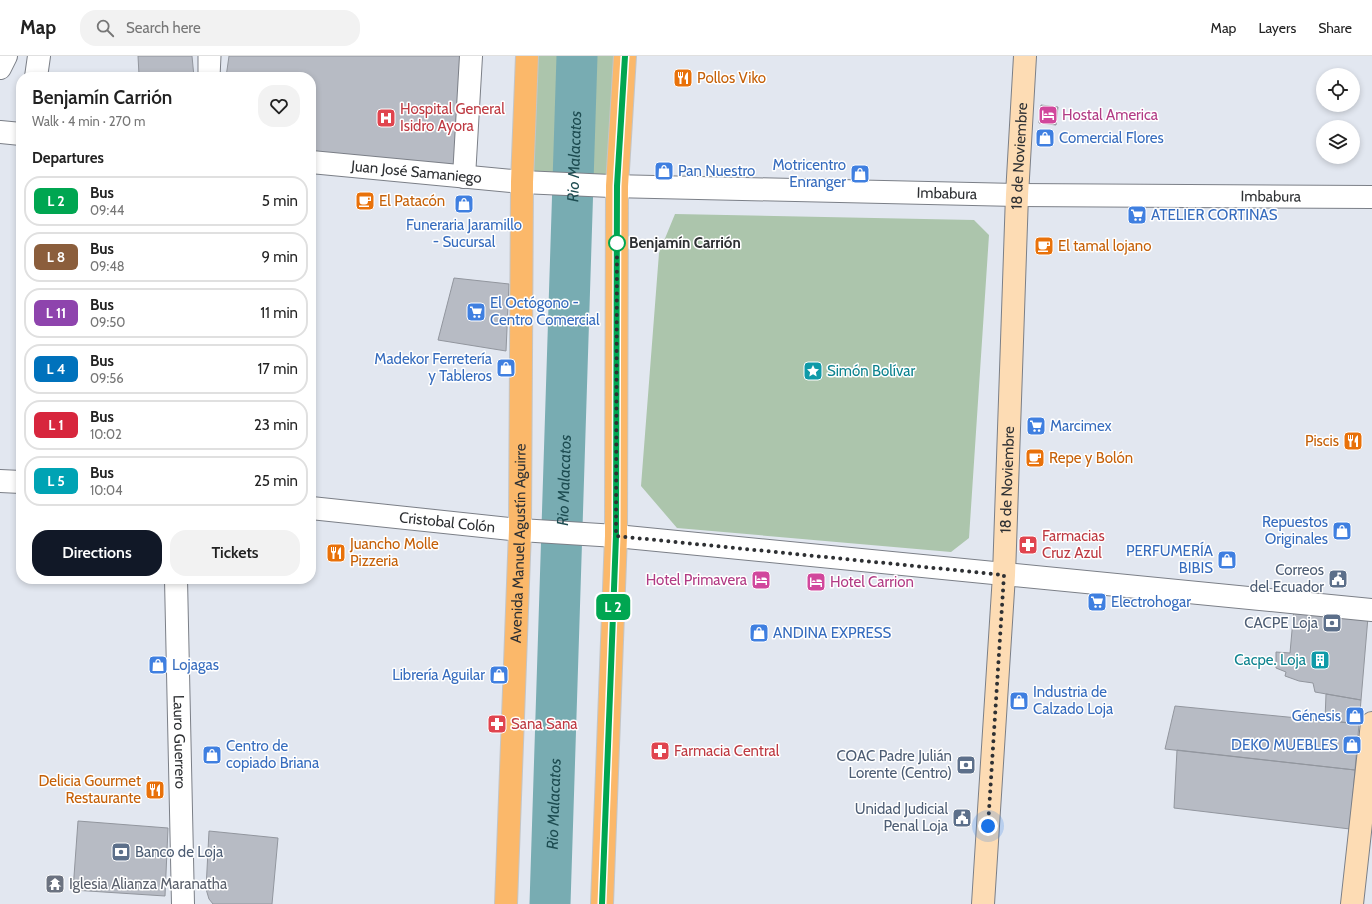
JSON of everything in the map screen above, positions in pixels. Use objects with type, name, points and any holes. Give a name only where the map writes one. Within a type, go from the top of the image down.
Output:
[{"type":"main road","name":"Avenida Manuel Agustín Aguirre","points":[[506,904],[525,530],[527,56]]},
{"type":"main road","points":[[602,904],[614,186],[625,56]]},
{"type":"street","points":[[0,68],[6,56]]},
{"type":"street","points":[[37,72],[39,56]]},
{"type":"street","points":[[464,176],[471,56]]},
{"type":"street","name":"18 de Noviembre","points":[[983,904],[1004,575],[1017,195],[1025,56]]},
{"type":"street","points":[[0,132],[16,134]]},
{"type":"street","name":"Juan José Samaniego","points":[[316,162],[526,183]]},
{"type":"street","name":"Imbabura","points":[[526,183],[1017,195],[1372,197]]},
{"type":"street","points":[[0,481],[16,482]]},
{"type":"street","name":"Cristobal Colón","points":[[316,509],[525,530],[608,535],[1372,610]]},
{"type":"street","name":"Lauro Guerrero","points":[[176,584],[182,904]]},
{"type":"street","points":[[1352,904],[1372,723]]},
{"type":"lane","points":[[204,56],[204,72]]},
{"type":"lane","points":[[214,72],[215,56]]},
{"type":"green space","points":[[528,56],[624,56],[617,186],[523,182]]},
{"type":"green space","points":[[675,214],[974,220],[989,235],[969,538],[951,552],[677,528],[641,486],[659,253]]},
{"type":"building","points":[[138,56],[192,56],[194,72],[139,72]]},
{"type":"building","name":"Hospital General Isidro Ayora","points":[[229,56],[464,56],[459,173],[316,159],[316,72],[227,72]]},
{"type":"building","name":"Hostal America","points":[[1041,105],[1058,107],[1056,125],[1039,123]]},
{"type":"building","name":"El Octógono - Centro Comercial","points":[[454,278],[509,284],[506,351],[438,340]]},
{"type":"building","name":"Cacpe. Loja","points":[[1294,608],[1368,617],[1361,700],[1315,692],[1313,683],[1299,681],[1285,676],[1286,672],[1276,668],[1276,652],[1290,653]]},
{"type":"building","points":[[1326,694],[1361,700],[1359,724],[1325,720]]},
{"type":"building","points":[[1175,706],[1359,724],[1355,770],[1165,749]]},
{"type":"building","points":[[1177,750],[1355,770],[1350,829],[1174,808]]},
{"type":"building","name":"Banco de Loja","points":[[78,821],[168,828],[165,896],[73,890]]},
{"type":"building","points":[[209,831],[278,838],[272,904],[213,904],[209,899],[206,889]]},
{"type":"waterway","name":"Rio Malacatos","points":[[550,904],[577,56]]},
{"type":"bus line","points":[[602,904],[616,536],[617,186],[625,56]]},
{"type":"place","name":"Pollos Viko","points":[[683,78]]},
{"type":"place","name":"Hostal America","points":[[1048,115]]},
{"type":"place","name":"Hospital General Isidro Ayora","points":[[386,118]]},
{"type":"place","name":"Comercial Flores","points":[[1045,138]]},
{"type":"place","name":"Pan Nuestro","points":[[664,171]]},
{"type":"place","name":"Motricentro Enranger","points":[[860,174]]},
{"type":"place","name":"El Patacón","points":[[365,201]]},
{"type":"place","name":"Funeraria Jaramillo - Sucursal","points":[[464,204]]},
{"type":"place","name":"ATELIER CORTINAS","points":[[1137,215]]},
{"type":"place","name":"Benjamín Carrión","points":[[617,243]]},
{"type":"place","name":"El tamal lojano","points":[[1044,246]]},
{"type":"place","name":"El Octógono - Centro Comercial","points":[[476,312]]},
{"type":"place","name":"Madekor Ferretería y Tableros","points":[[506,368]]},
{"type":"place","name":"Simón Bolívar","points":[[813,371]]},
{"type":"place","name":"Marcimex","points":[[1036,426]]},
{"type":"place","name":"Piscis","points":[[1353,441]]},
{"type":"place","name":"Repe y Bolón","points":[[1035,458]]},
{"type":"place","name":"Repuestos Originales","points":[[1342,531]]},
{"type":"place","name":"Farmacias Cruz Azul","points":[[1028,545]]},
{"type":"place","name":"Juancho Molle Pizzeria","points":[[336,553]]},
{"type":"place","name":"PERFUMERÍA BIBIS","points":[[1227,560]]},
{"type":"place","name":"Correos del Ecuador","points":[[1338,579]]},
{"type":"place","name":"Hotel Primavera","points":[[761,580]]},
{"type":"place","name":"Hotel Carrion","points":[[816,582]]},
{"type":"place","name":"Electrohogar","points":[[1097,602]]},
{"type":"place","name":"CACPE Loja","points":[[1332,623]]},
{"type":"place","name":"ANDINA EXPRESS","points":[[759,633]]},
{"type":"place","name":"Cacpe. Loja","points":[[1320,660]]},
{"type":"place","name":"Lojagas","points":[[158,665]]},
{"type":"place","name":"Librería Aguilar","points":[[499,675]]},
{"type":"place","name":"Industria de Calzado Loja","points":[[1019,701]]},
{"type":"place","name":"Génesis","points":[[1355,716]]},
{"type":"place","name":"Sana Sana","points":[[497,724]]},
{"type":"place","name":"DEKO MUEBLES","points":[[1352,745]]},
{"type":"place","name":"Farmacia Central","points":[[660,751]]},
{"type":"place","name":"Centro de copiado Briana","points":[[212,755]]},
{"type":"place","name":"COAC Padre Julián Lorente (Centro)","points":[[966,765]]},
{"type":"place","name":"Delicia Gourmet Restaurante","points":[[155,790]]},
{"type":"place","name":"Unidad Judicial Penal Loja","points":[[962,818]]},
{"type":"place","name":"Banco de Loja","points":[[121,852]]},
{"type":"place","name":"Iglesia Alianza Maranatha","points":[[55,884]]},
{"type":"route","points":[[617,243],[616,536],[1004,575],[988,826]]}]
